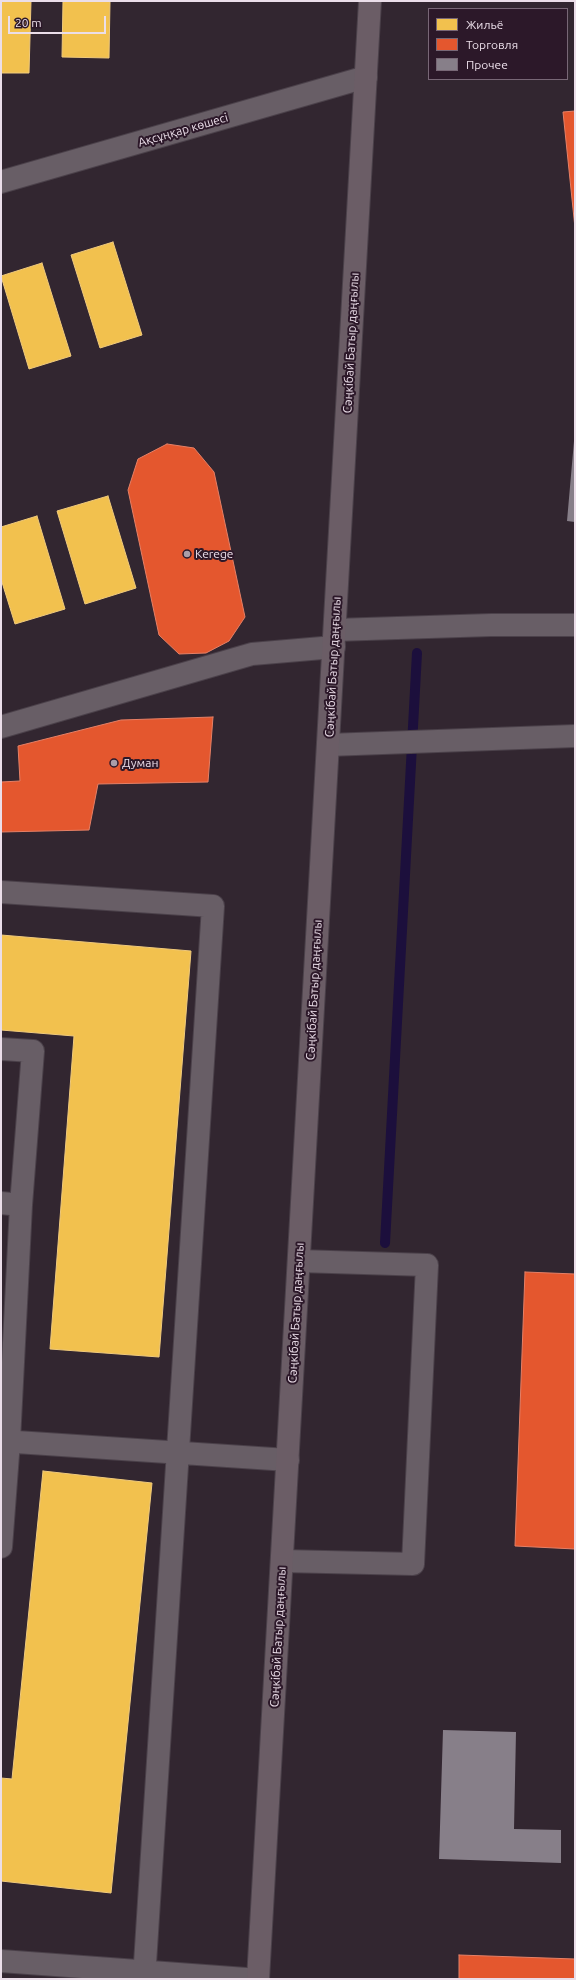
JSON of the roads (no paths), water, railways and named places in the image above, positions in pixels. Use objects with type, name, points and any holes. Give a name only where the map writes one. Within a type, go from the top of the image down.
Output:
[{"type":"main road","name":"Сәңкібай Батыр даңғылы","points":[[258,1979],[370,1]]},
{"type":"street","name":"Ақсұңқар көшесі","points":[[1,182],[366,77]]},
{"type":"street","points":[[1,727],[252,654],[334,639],[491,625],[575,625]]},
{"type":"street","points":[[328,745],[575,736]]},
{"type":"street","points":[[1,892],[213,906],[144,1975]]},
{"type":"street","points":[[1,1049],[33,1051],[11,1204],[1,1547]]},
{"type":"street","points":[[282,1561],[413,1564],[427,1265],[299,1261]]},
{"type":"street","points":[[5,1441],[288,1460]]},
{"type":"street","points":[[1,1961],[144,1975],[246,1979]]},
{"type":"waterway","points":[[385,1243],[417,653]]},
{"type":"place","name":"Kerege","points":[[187,554]]},
{"type":"place","name":"Думан","points":[[114,763]]}]
